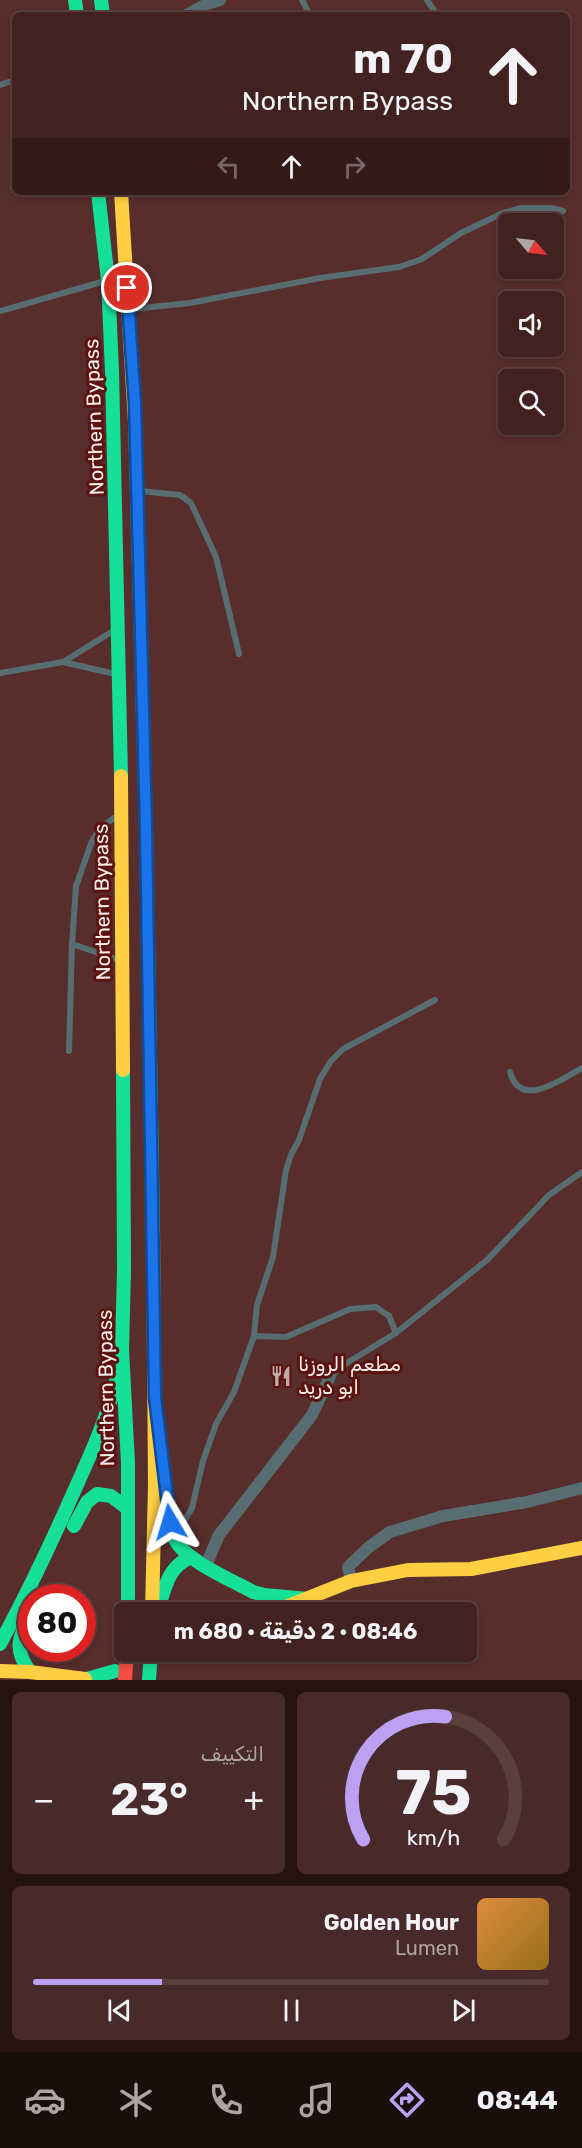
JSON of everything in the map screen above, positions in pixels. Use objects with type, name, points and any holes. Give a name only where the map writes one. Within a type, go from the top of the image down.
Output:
[{"type":"main road","name":"Northern Bypass","points":[[98,195],[108,280],[119,628],[123,962],[122,1349],[128,1463],[128,1602]]},
{"type":"main road","name":"Northern Bypass","points":[[121,195],[135,403],[147,839],[155,1397],[154,1602]]},
{"type":"main road","points":[[0,1644],[44,1560],[97,1440],[112,1399],[122,1349]]},
{"type":"main road","points":[[155,1397],[167,1507],[174,1538],[191,1557],[241,1587],[264,1595],[308,1599]]},
{"type":"main road","points":[[46,1584],[87,1501],[95,1495],[110,1495],[127,1508]]},
{"type":"main road","points":[[300,1602],[351,1581],[408,1570],[471,1569],[522,1562],[582,1548]]},
{"type":"main road","points":[[158,1602],[170,1571],[180,1561],[191,1557]]},
{"type":"main road","points":[[264,1595],[265,1602]]},
{"type":"main road","points":[[18,1640],[2,1673],[30,1672],[84,1680],[120,1676]]},
{"type":"main road","points":[[22,1662],[30,1672]]},
{"type":"main road","points":[[149,1680],[150,1662]]},
{"type":"street","points":[[192,12],[220,0]]},
{"type":"street","points":[[206,1565],[219,1535],[312,1415],[332,1372]]},
{"type":"street","points":[[351,1581],[348,1567],[369,1547],[390,1532],[443,1516],[527,1502],[574,1492],[582,1488]]},
{"type":"lane","points":[[128,309],[190,303],[320,278],[399,267],[422,259],[461,233],[502,213],[521,208],[551,208],[563,211]]},
{"type":"lane","points":[[0,311],[108,280]]},
{"type":"lane","points":[[137,491],[180,495],[191,503],[216,557],[239,654]]},
{"type":"lane","points":[[0,674],[63,662],[119,628]]},
{"type":"lane","points":[[63,662],[118,675]]},
{"type":"lane","points":[[69,1051],[76,886],[92,841],[100,828],[121,810]]},
{"type":"lane","points":[[72,944],[123,962]]},
{"type":"lane","points":[[174,1538],[192,1508],[203,1461],[216,1424],[234,1392],[254,1336],[257,1305],[273,1257],[286,1170],[320,1079],[331,1061],[343,1049],[435,1000]]},
{"type":"lane","points":[[510,1072],[512,1082],[522,1089],[542,1090],[582,1068]]},
{"type":"lane","points":[[332,1372],[396,1333],[487,1260],[549,1195],[582,1172]]},
{"type":"lane","points":[[254,1336],[286,1337],[350,1309],[376,1306],[389,1316],[396,1333]]},
{"type":"traffic: fast","points":[[75,0],[77,12]]},
{"type":"traffic: fast","points":[[101,0],[103,12]]},
{"type":"traffic: fast","points":[[98,195],[108,280],[112,371],[121,776]]},
{"type":"traffic: fast","points":[[135,421],[146,827],[153,1227]]},
{"type":"traffic: fast","points":[[123,1070],[122,1349],[128,1463],[128,1602]]},
{"type":"traffic: fast","points":[[0,1644],[37,1572],[84,1468],[103,1424],[117,1377]]},
{"type":"traffic: fast","points":[[166,1492],[173,1534],[180,1547],[188,1555],[253,1592],[308,1599]]},
{"type":"traffic: fast","points":[[74,1526],[87,1502],[97,1494],[111,1496],[127,1508]]},
{"type":"traffic: fast","points":[[160,1602],[174,1570],[191,1557]]},
{"type":"traffic: fast","points":[[24,1662],[30,1672]]},
{"type":"traffic: fast","points":[[149,1680],[150,1662]]},
{"type":"traffic: fast","points":[[83,1680],[115,1671]]},
{"type":"traffic: slow","points":[[121,195],[135,421]]},
{"type":"traffic: slow","points":[[121,776],[123,1070]]},
{"type":"traffic: slow","points":[[152,1602],[155,1485],[153,1227]]},
{"type":"traffic: slow","points":[[298,1602],[351,1581],[408,1570],[471,1569],[582,1548]]},
{"type":"traffic: slow","points":[[0,1671],[30,1672],[85,1679]]},
{"type":"traffic: jam","points":[[125,1680],[126,1662]]},
{"type":"place","name":"مطعم الروزنا ابو دريد","points":[[281,1376]]},
{"type":"route","points":[[127,288],[135,403],[146,827],[155,1397],[170,1522]]}]
